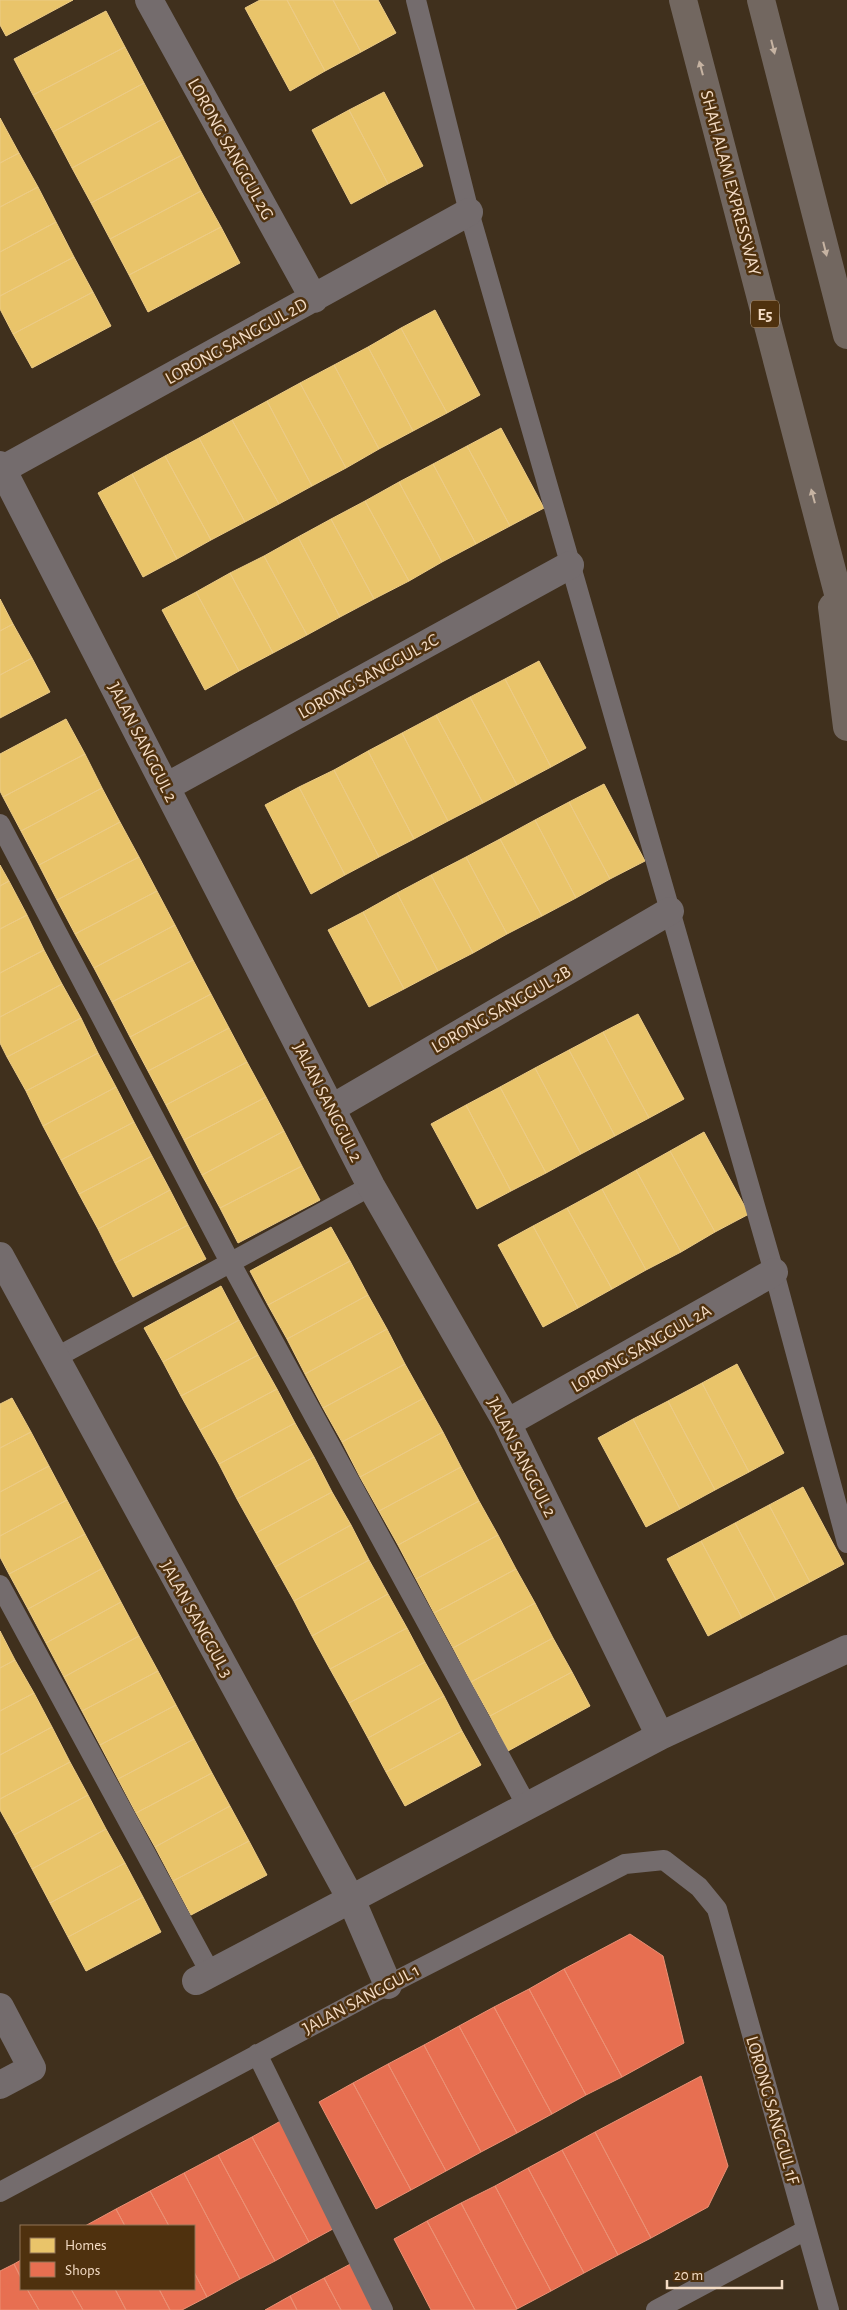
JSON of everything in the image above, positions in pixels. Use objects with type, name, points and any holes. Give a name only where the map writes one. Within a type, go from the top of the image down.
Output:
[{"type":"highway","name":"SHAH ALAM EXPRESSWAY","points":[[683,0],[847,628]]},
{"type":"highway","points":[[760,0],[847,335]]},
{"type":"highway","points":[[822,532],[847,727]]},
{"type":"street","name":"LORONG SANGGUL 2G","points":[[149,0],[314,299]]},
{"type":"street","name":"LORONG SANGGUL 2D","points":[[1,467],[314,299],[469,212]]},
{"type":"street","name":"JALAN SANGGUL 2","points":[[1,467],[371,1186],[507,1423],[660,1736]]},
{"type":"street","name":"LORONG SANGGUL 2C","points":[[166,787],[570,565]]},
{"type":"street","name":"LORONG SANGGUL 2B","points":[[332,1108],[670,911]]},
{"type":"street","name":"JALAN SANGGUL 3","points":[[0,1256],[351,1899],[388,1985]]},
{"type":"street","name":"LORONG SANGGUL 2A","points":[[507,1423],[774,1272]]},
{"type":"street","points":[[203,1977],[660,1736],[847,1649]]},
{"type":"street","points":[[0,2007],[32,2068],[0,2085]]},
{"type":"lane","points":[[416,0],[469,212],[774,1272],[847,1543]]},
{"type":"lane","points":[[0,824],[230,1262],[527,1806]]},
{"type":"lane","points":[[55,1358],[371,1186]]},
{"type":"lane","points":[[0,1585],[203,1977]]},
{"type":"lane","name":"JALAN SANGGUL 1","points":[[0,2192],[388,1985],[625,1864],[664,1860],[700,1887],[717,1910]]},
{"type":"lane","name":"LORONG SANGGUL 1F","points":[[717,1910],[829,2310]]},
{"type":"lane","points":[[257,2054],[383,2310]]},
{"type":"lane","points":[[656,2310],[806,2230]]},
{"type":"building: Homes","points":[[0,0],[73,0],[6,36],[0,25]]},
{"type":"building: Homes","points":[[260,0],[287,0],[325,71],[290,91],[245,8]]},
{"type":"building: Homes","points":[[287,0],[333,0],[361,52],[325,71]]},
{"type":"building: Homes","points":[[333,0],[378,0],[396,33],[361,52]]},
{"type":"building: Homes","points":[[106,11],[125,47],[33,95],[14,59]]},
{"type":"building: Homes","points":[[125,47],[144,83],[53,132],[33,95]]},
{"type":"building: Homes","points":[[144,83],[163,119],[72,168],[53,132]]},
{"type":"building: Homes","points":[[384,92],[423,166],[388,184],[349,110]]},
{"type":"building: Homes","points":[[349,110],[388,184],[351,204],[312,130]]},
{"type":"building: Homes","points":[[0,118],[19,153],[0,163]]},
{"type":"building: Homes","points":[[163,119],[182,155],[91,203],[72,168]]},
{"type":"building: Homes","points":[[19,153],[38,187],[0,207],[0,163]]},
{"type":"building: Homes","points":[[182,155],[201,191],[110,239],[91,203]]},
{"type":"building: Homes","points":[[38,187],[56,222],[0,252],[0,207]]},
{"type":"building: Homes","points":[[201,191],[221,227],[129,275],[110,239]]},
{"type":"building: Homes","points":[[56,222],[74,257],[0,296],[0,252]]},
{"type":"building: Homes","points":[[221,227],[240,263],[148,312],[129,275]]},
{"type":"building: Homes","points":[[74,257],[93,292],[13,334],[0,309],[0,296]]},
{"type":"building: Homes","points":[[93,292],[111,326],[32,368],[13,334]]},
{"type":"building: Homes","points":[[435,310],[480,395],[447,413],[401,328]]},
{"type":"building: Homes","points":[[401,328],[447,413],[413,431],[368,347]]},
{"type":"building: Homes","points":[[368,347],[413,431],[379,449],[334,365]]},
{"type":"building: Homes","points":[[334,365],[379,449],[346,468],[300,383]]},
{"type":"building: Homes","points":[[300,383],[346,468],[312,486],[267,401]]},
{"type":"building: Homes","points":[[267,401],[312,486],[279,504],[232,420]]},
{"type":"building: Homes","points":[[232,420],[279,504],[245,522],[199,438]]},
{"type":"building: Homes","points":[[501,428],[544,508],[510,526],[467,446]]},
{"type":"building: Homes","points":[[199,438],[245,522],[211,540],[165,456]]},
{"type":"building: Homes","points":[[467,446],[510,526],[476,544],[433,464]]},
{"type":"building: Homes","points":[[165,456],[211,540],[177,559],[132,474]]},
{"type":"building: Homes","points":[[433,464],[476,544],[442,562],[399,482]]},
{"type":"building: Homes","points":[[132,474],[177,559],[143,577],[98,493]]},
{"type":"building: Homes","points":[[399,482],[442,562],[409,581],[365,501]]},
{"type":"building: Homes","points":[[365,501],[409,581],[374,599],[331,519]]},
{"type":"building: Homes","points":[[331,519],[374,599],[340,617],[298,537]]},
{"type":"building: Homes","points":[[298,537],[340,617],[307,635],[264,556]]},
{"type":"building: Homes","points":[[264,556],[307,635],[273,653],[230,573]]},
{"type":"building: Homes","points":[[230,573],[273,653],[239,671],[196,592]]},
{"type":"building: Homes","points":[[196,592],[239,671],[205,690],[162,610]]},
{"type":"building: Homes","points":[[0,599],[13,624],[0,631]]},
{"type":"building: Homes","points":[[13,624],[32,658],[0,675],[0,631]]},
{"type":"building: Homes","points":[[32,658],[50,692],[0,718],[0,675]]},
{"type":"building: Homes","points":[[539,661],[586,748],[551,767],[505,679]]},
{"type":"building: Homes","points":[[505,679],[551,767],[517,785],[470,697]]},
{"type":"building: Homes","points":[[470,697],[517,785],[483,803],[436,715]]},
{"type":"building: Homes","points":[[436,715],[483,803],[448,821],[402,733]]},
{"type":"building: Homes","points":[[66,719],[85,754],[3,797],[0,791],[0,754]]},
{"type":"building: Homes","points":[[402,733],[448,821],[414,839],[368,751]]},
{"type":"building: Homes","points":[[368,751],[414,839],[379,857],[334,770]]},
{"type":"building: Homes","points":[[85,754],[102,788],[21,831],[3,797]]},
{"type":"building: Homes","points":[[334,770],[379,857],[345,875],[299,787]]},
{"type":"building: Homes","points":[[604,784],[645,861],[610,879],[569,802]]},
{"type":"building: Homes","points":[[299,787],[345,875],[311,894],[265,805]]},
{"type":"building: Homes","points":[[102,788],[120,822],[39,865],[21,831]]},
{"type":"building: Homes","points":[[569,802],[610,879],[576,898],[535,820]]},
{"type":"building: Homes","points":[[535,820],[576,898],[542,916],[500,839]]},
{"type":"building: Homes","points":[[120,822],[139,857],[57,900],[39,865]]},
{"type":"building: Homes","points":[[500,839],[542,916],[507,934],[466,857]]},
{"type":"building: Homes","points":[[139,857],[157,891],[75,934],[57,900]]},
{"type":"building: Homes","points":[[466,857],[507,934],[473,953],[431,875]]},
{"type":"building: Homes","points":[[0,865],[9,881],[0,886]]},
{"type":"building: Homes","points":[[431,875],[473,953],[438,971],[397,893]]},
{"type":"building: Homes","points":[[9,881],[27,915],[0,929],[0,886]]},
{"type":"building: Homes","points":[[157,891],[175,925],[94,968],[75,934]]},
{"type":"building: Homes","points":[[397,893],[438,971],[404,989],[363,912]]},
{"type":"building: Homes","points":[[363,912],[404,989],[369,1007],[328,930]]},
{"type":"building: Homes","points":[[27,915],[44,950],[0,973],[0,929]]},
{"type":"building: Homes","points":[[175,925],[193,960],[112,1002],[94,968]]},
{"type":"building: Homes","points":[[44,950],[62,984],[0,1017],[0,973]]},
{"type":"building: Homes","points":[[193,960],[211,994],[130,1037],[112,1002]]},
{"type":"building: Homes","points":[[62,984],[81,1018],[7,1057],[0,1043],[0,1017]]},
{"type":"building: Homes","points":[[211,994],[229,1028],[148,1071],[130,1037]]},
{"type":"building: Homes","points":[[638,1014],[684,1099],[649,1118],[603,1032]]},
{"type":"building: Homes","points":[[81,1018],[98,1053],[26,1091],[7,1057]]},
{"type":"building: Homes","points":[[229,1028],[247,1062],[166,1105],[148,1071]]},
{"type":"building: Homes","points":[[603,1032],[649,1118],[615,1136],[569,1050]]},
{"type":"building: Homes","points":[[569,1050],[615,1136],[581,1154],[535,1068]]},
{"type":"building: Homes","points":[[98,1053],[116,1087],[43,1126],[26,1091]]},
{"type":"building: Homes","points":[[247,1062],[266,1097],[184,1140],[166,1105]]},
{"type":"building: Homes","points":[[535,1068],[581,1154],[546,1173],[500,1087]]},
{"type":"building: Homes","points":[[116,1087],[134,1122],[61,1160],[43,1126]]},
{"type":"building: Homes","points":[[500,1087],[546,1173],[511,1191],[466,1105]]},
{"type":"building: Homes","points":[[266,1097],[284,1131],[202,1175],[184,1140]]},
{"type":"building: Homes","points":[[466,1105],[511,1191],[477,1209],[431,1124]]},
{"type":"building: Homes","points":[[134,1122],[152,1156],[79,1194],[61,1160]]},
{"type":"building: Homes","points":[[284,1131],[302,1166],[220,1208],[202,1175]]},
{"type":"building: Homes","points":[[704,1132],[749,1214],[715,1232],[670,1151]]},
{"type":"building: Homes","points":[[670,1151],[715,1232],[681,1252],[636,1170]]},
{"type":"building: Homes","points":[[152,1156],[170,1190],[98,1229],[79,1194]]},
{"type":"building: Homes","points":[[302,1166],[320,1200],[238,1243],[220,1208]]},
{"type":"building: Homes","points":[[636,1170],[681,1252],[646,1270],[602,1189]]},
{"type":"building: Homes","points":[[602,1189],[646,1270],[612,1289],[567,1208]]},
{"type":"building: Homes","points":[[170,1190],[188,1225],[115,1263],[98,1229]]},
{"type":"building: Homes","points":[[567,1208],[612,1289],[578,1308],[533,1226]]},
{"type":"building: Homes","points":[[188,1225],[206,1259],[133,1297],[115,1263]]},
{"type":"building: Homes","points":[[533,1226],[578,1308],[543,1327],[498,1245]]},
{"type":"building: Homes","points":[[331,1227],[350,1261],[268,1305],[250,1271]]},
{"type":"building: Homes","points":[[350,1261],[368,1295],[287,1339],[268,1305]]},
{"type":"building: Homes","points":[[221,1286],[239,1320],[163,1362],[144,1328]]},
{"type":"building: Homes","points":[[368,1295],[387,1329],[305,1374],[287,1339]]},
{"type":"building: Homes","points":[[239,1320],[258,1355],[181,1396],[163,1362]]},
{"type":"building: Homes","points":[[387,1329],[405,1364],[323,1408],[305,1374]]},
{"type":"building: Homes","points":[[258,1355],[277,1389],[200,1430],[181,1396]]},
{"type":"building: Homes","points":[[405,1364],[424,1398],[342,1442],[323,1408]]},
{"type":"building: Homes","points":[[737,1364],[784,1453],[749,1472],[702,1383]]},
{"type":"building: Homes","points":[[702,1383],[749,1472],[715,1490],[668,1401]]},
{"type":"building: Homes","points":[[277,1389],[295,1423],[219,1464],[200,1430]]},
{"type":"building: Homes","points":[[12,1398],[31,1432],[0,1448],[0,1404]]},
{"type":"building: Homes","points":[[424,1398],[443,1432],[360,1477],[342,1442]]},
{"type":"building: Homes","points":[[668,1401],[715,1490],[680,1509],[633,1419]]},
{"type":"building: Homes","points":[[633,1419],[680,1509],[646,1527],[598,1438]]},
{"type":"building: Homes","points":[[295,1423],[314,1457],[237,1499],[219,1464]]},
{"type":"building: Homes","points":[[31,1432],[49,1466],[0,1492],[0,1448]]},
{"type":"building: Homes","points":[[443,1432],[461,1467],[379,1511],[360,1477]]},
{"type":"building: Homes","points":[[314,1457],[332,1492],[256,1533],[237,1499]]},
{"type":"building: Homes","points":[[49,1466],[67,1500],[0,1536],[0,1492]]},
{"type":"building: Homes","points":[[461,1467],[479,1501],[398,1545],[379,1511]]},
{"type":"building: Homes","points":[[803,1487],[844,1564],[810,1582],[769,1505]]},
{"type":"building: Homes","points":[[332,1492],[351,1525],[275,1567],[256,1533]]},
{"type":"building: Homes","points":[[67,1500],[85,1534],[9,1574],[0,1557],[0,1536]]},
{"type":"building: Homes","points":[[479,1501],[498,1535],[416,1579],[398,1545]]},
{"type":"building: Homes","points":[[769,1505],[810,1582],[776,1600],[735,1523]]},
{"type":"building: Homes","points":[[735,1523],[776,1600],[742,1618],[701,1541]]},
{"type":"building: Homes","points":[[351,1525],[369,1560],[294,1601],[275,1567]]},
{"type":"building: Homes","points":[[85,1534],[103,1568],[28,1609],[9,1574]]},
{"type":"building: Homes","points":[[498,1535],[516,1569],[434,1613],[416,1579]]},
{"type":"building: Homes","points":[[701,1541],[742,1618],[708,1636],[667,1559]]},
{"type":"building: Homes","points":[[369,1560],[388,1594],[312,1636],[294,1601]]},
{"type":"building: Homes","points":[[103,1568],[121,1602],[46,1643],[28,1609]]},
{"type":"building: Homes","points":[[516,1569],[535,1603],[453,1648],[434,1613]]},
{"type":"building: Homes","points":[[388,1594],[407,1628],[330,1669],[312,1636]]},
{"type":"building: Homes","points":[[121,1602],[139,1636],[64,1677],[46,1643]]},
{"type":"building: Homes","points":[[535,1603],[553,1638],[471,1682],[453,1648]]},
{"type":"building: Homes","points":[[407,1628],[425,1662],[349,1703],[330,1669]]},
{"type":"building: Homes","points":[[0,1631],[15,1660],[0,1668]]},
{"type":"building: Homes","points":[[139,1636],[158,1671],[82,1711],[64,1677]]},
{"type":"building: Homes","points":[[553,1638],[572,1672],[490,1716],[471,1682]]},
{"type":"building: Homes","points":[[15,1660],[34,1693],[0,1711],[0,1668]]},
{"type":"building: Homes","points":[[425,1662],[444,1696],[368,1738],[349,1703]]},
{"type":"building: Homes","points":[[158,1671],[176,1705],[100,1745],[82,1711]]},
{"type":"building: Homes","points":[[572,1672],[590,1706],[508,1751],[490,1716]]},
{"type":"building: Homes","points":[[34,1693],[52,1727],[0,1755],[0,1711]]},
{"type":"building: Homes","points":[[444,1696],[462,1731],[386,1772],[368,1738]]},
{"type":"building: Homes","points":[[176,1705],[194,1739],[118,1779],[100,1745]]},
{"type":"building: Homes","points":[[52,1727],[70,1762],[0,1799],[0,1755]]},
{"type":"building: Homes","points":[[462,1731],[481,1765],[405,1806],[386,1772]]},
{"type":"building: Homes","points":[[194,1739],[212,1773],[136,1813],[118,1779]]},
{"type":"building: Homes","points":[[70,1762],[88,1795],[14,1835],[0,1810],[0,1799]]},
{"type":"building: Homes","points":[[212,1773],[230,1806],[155,1847],[136,1813]]},
{"type":"building: Homes","points":[[88,1795],[106,1829],[32,1869],[14,1835]]},
{"type":"building: Homes","points":[[230,1806],[249,1841],[173,1881],[155,1847]]},
{"type":"building: Homes","points":[[106,1829],[125,1863],[50,1903],[32,1869]]},
{"type":"building: Homes","points":[[249,1841],[267,1875],[191,1915],[173,1881]]},
{"type":"building: Homes","points":[[125,1863],[143,1897],[68,1937],[50,1903]]},
{"type":"building: Homes","points":[[143,1897],[161,1932],[86,1971],[68,1937]]},
{"type":"building: Shops","points":[[630,1934],[663,1956],[684,2043],[622,2077],[564,1969]]},
{"type":"building: Shops","points":[[564,1969],[622,2077],[586,2095],[529,1989]]},
{"type":"building: Shops","points":[[529,1989],[586,2095],[552,2114],[494,2007]]},
{"type":"building: Shops","points":[[494,2007],[552,2114],[517,2133],[459,2026]]},
{"type":"building: Shops","points":[[459,2026],[517,2133],[481,2152],[424,2045]]},
{"type":"building: Shops","points":[[424,2045],[481,2152],[446,2171],[388,2064]]},
{"type":"building: Shops","points":[[388,2064],[446,2171],[411,2190],[353,2083]]},
{"type":"building: Shops","points":[[701,2076],[728,2166],[708,2207],[651,2238],[595,2132]]},
{"type":"building: Shops","points":[[353,2083],[411,2190],[376,2209],[319,2102]]},
{"type":"building: Shops","points":[[286,2118],[342,2224],[309,2242],[252,2137]]},
{"type":"building: Shops","points":[[595,2132],[651,2238],[618,2255],[562,2150]]},
{"type":"building: Shops","points":[[252,2137],[309,2242],[275,2261],[218,2155]]},
{"type":"building: Shops","points":[[562,2150],[618,2255],[584,2273],[528,2168]]},
{"type":"building: Shops","points":[[218,2155],[275,2261],[240,2279],[184,2173]]},
{"type":"building: Shops","points":[[528,2168],[584,2273],[551,2291],[495,2186]]},
{"type":"building: Shops","points":[[184,2173],[240,2279],[207,2297],[195,2274],[195,2225],[168,2225],[150,2191]]},
{"type":"building: Shops","points":[[495,2186],[551,2291],[517,2309],[461,2203]]},
{"type":"building: Shops","points":[[150,2191],[168,2225],[124,2225],[116,2209]]},
{"type":"building: Shops","points":[[461,2203],[517,2309],[475,2310],[427,2221]]},
{"type":"building: Shops","points":[[116,2209],[124,2225],[87,2225]]},
{"type":"building: Shops","points":[[427,2221],[475,2310],[431,2310],[394,2239]]},
{"type":"building: Shops","points":[[358,2260],[385,2310],[341,2310],[324,2278]]},
{"type":"building: Shops","points":[[20,2261],[20,2276],[14,2264]]},
{"type":"building: Shops","points":[[14,2264],[20,2276],[20,2290],[28,2290],[39,2310],[0,2310],[0,2271]]},
{"type":"building: Shops","points":[[195,2274],[207,2297],[182,2310],[170,2310],[160,2290],[195,2290]]},
{"type":"building: Shops","points":[[324,2278],[341,2310],[297,2310],[290,2296]]},
{"type":"building: Shops","points":[[28,2290],[72,2290],[83,2310],[39,2310]]},
{"type":"building: Shops","points":[[72,2290],[116,2290],[126,2310],[83,2310]]},
{"type":"building: Shops","points":[[116,2290],[160,2290],[170,2310],[126,2310]]},
{"type":"building: Shops","points":[[290,2296],[297,2310],[265,2310]]}]
